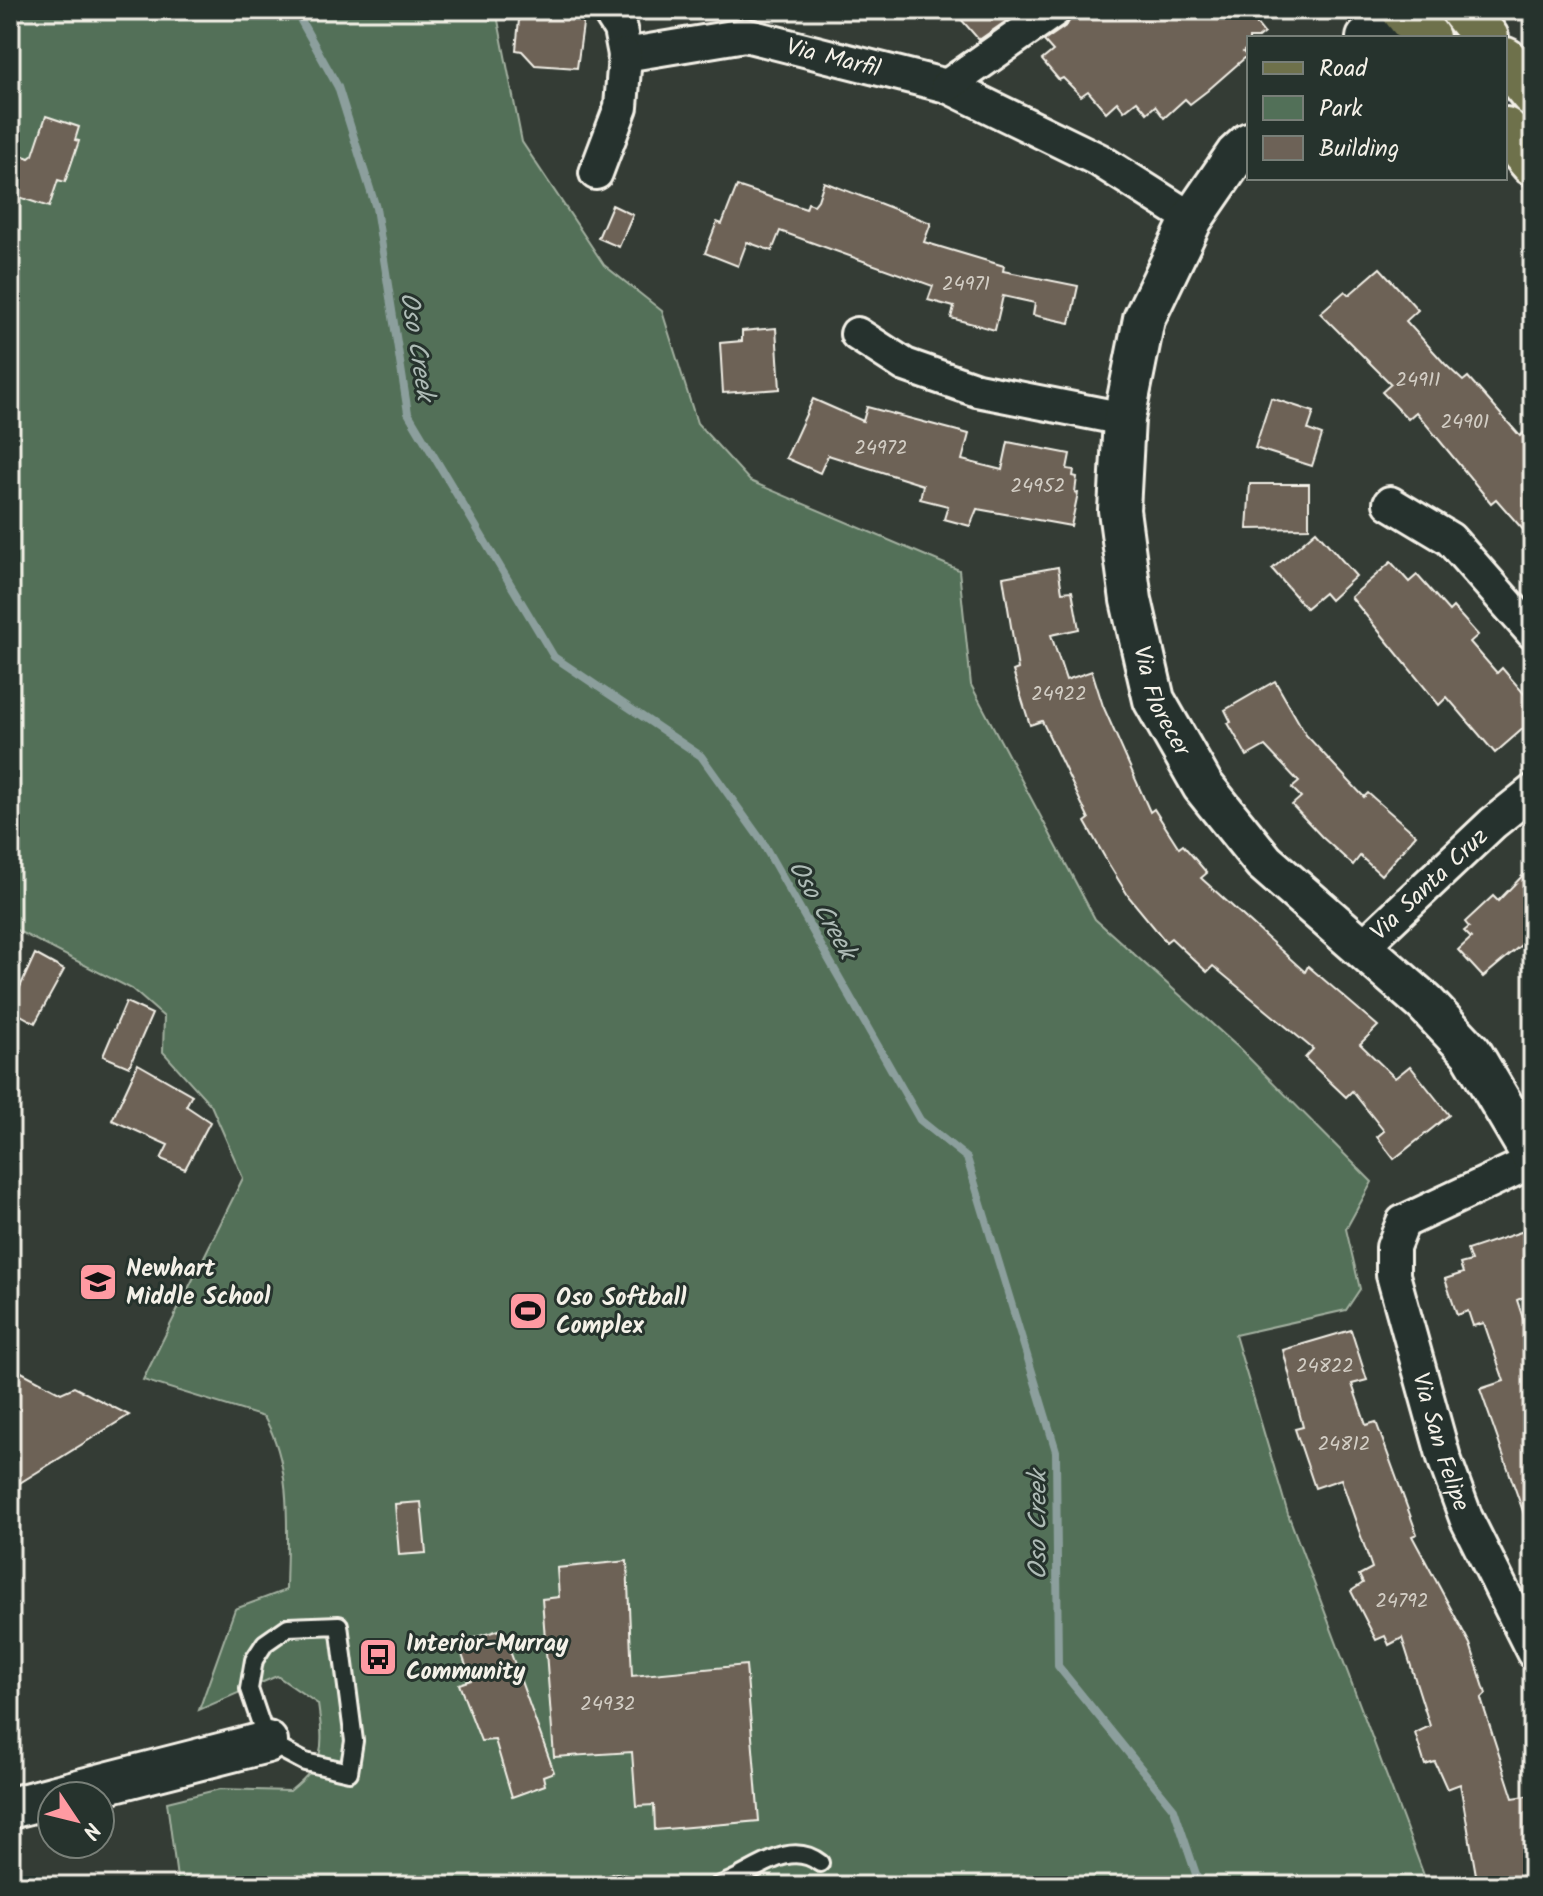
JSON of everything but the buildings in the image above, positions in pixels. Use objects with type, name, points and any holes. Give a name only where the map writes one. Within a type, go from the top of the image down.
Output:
[{"type":"main road","points":[[1401,10],[1425,36]]},
{"type":"main road","points":[[1463,10],[1484,36]]},
{"type":"main road","points":[[1507,62],[1533,94]]},
{"type":"main road","points":[[1507,132],[1533,163]]},
{"type":"street","points":[[596,173],[621,107],[625,55],[620,29],[608,10]]},
{"type":"street","points":[[947,86],[1055,10]]},
{"type":"street","points":[[1369,36],[1401,10]]},
{"type":"street","name":"Via Marfil","points":[[625,55],[745,35],[947,86],[1099,160],[1192,219]]},
{"type":"street","name":"Via Florecer","points":[[1247,145],[1236,155],[1192,219],[1144,319],[1124,419],[1119,510],[1131,600],[1154,700],[1203,786],[1264,862],[1425,1003],[1471,1052],[1533,1159]]},
{"type":"street","points":[[857,334],[905,365],[977,390],[1124,419]]},
{"type":"street","points":[[1390,503],[1450,539],[1533,633]]},
{"type":"street","name":"Via Santa Cruz","points":[[1362,947],[1493,823],[1533,791]]},
{"type":"street","name":"Via San Felipe","points":[[1533,1159],[1403,1222],[1393,1247],[1393,1275],[1444,1458],[1466,1518],[1533,1652]]},
{"type":"street","points":[[116,1781],[267,1742]]},
{"type":"street","points":[[10,1808],[36,1802]]},
{"type":"lane","points":[[339,1625],[354,1741],[349,1772],[305,1762],[267,1742],[249,1689],[254,1660],[265,1643],[288,1627],[339,1625]]},
{"type":"lane","points":[[718,1886],[787,1853],[807,1853],[820,1863]]},
{"type":"green space","points":[[10,10],[496,10],[522,142],[604,265],[662,311],[697,423],[750,481],[959,570],[971,685],[1095,919],[1240,1049],[1372,1182],[1346,1229],[1360,1289],[1346,1310],[1235,1335],[1288,1514],[1428,1886],[178,1886],[167,1802],[220,1789],[290,1791],[316,1762],[320,1753],[321,1732],[318,1704],[277,1676],[199,1710],[235,1609],[286,1590],[284,1478],[280,1457],[264,1417],[143,1380],[243,1178],[211,1105],[163,1052],[164,1017],[132,989],[10,927]]},
{"type":"waterway","name":"Oso Creek","points":[[295,10],[338,87],[376,208],[408,413],[554,657],[701,756],[761,840],[920,1120],[967,1158],[1056,1451],[1058,1666],[1174,1809],[1200,1886]]},
{"type":"place","name":"Newhart Middle School","points":[[98,1282]]},
{"type":"place","name":"Oso Softball Complex","points":[[528,1311]]},
{"type":"place","name":"Interior-Murray Community","points":[[378,1657]]}]
